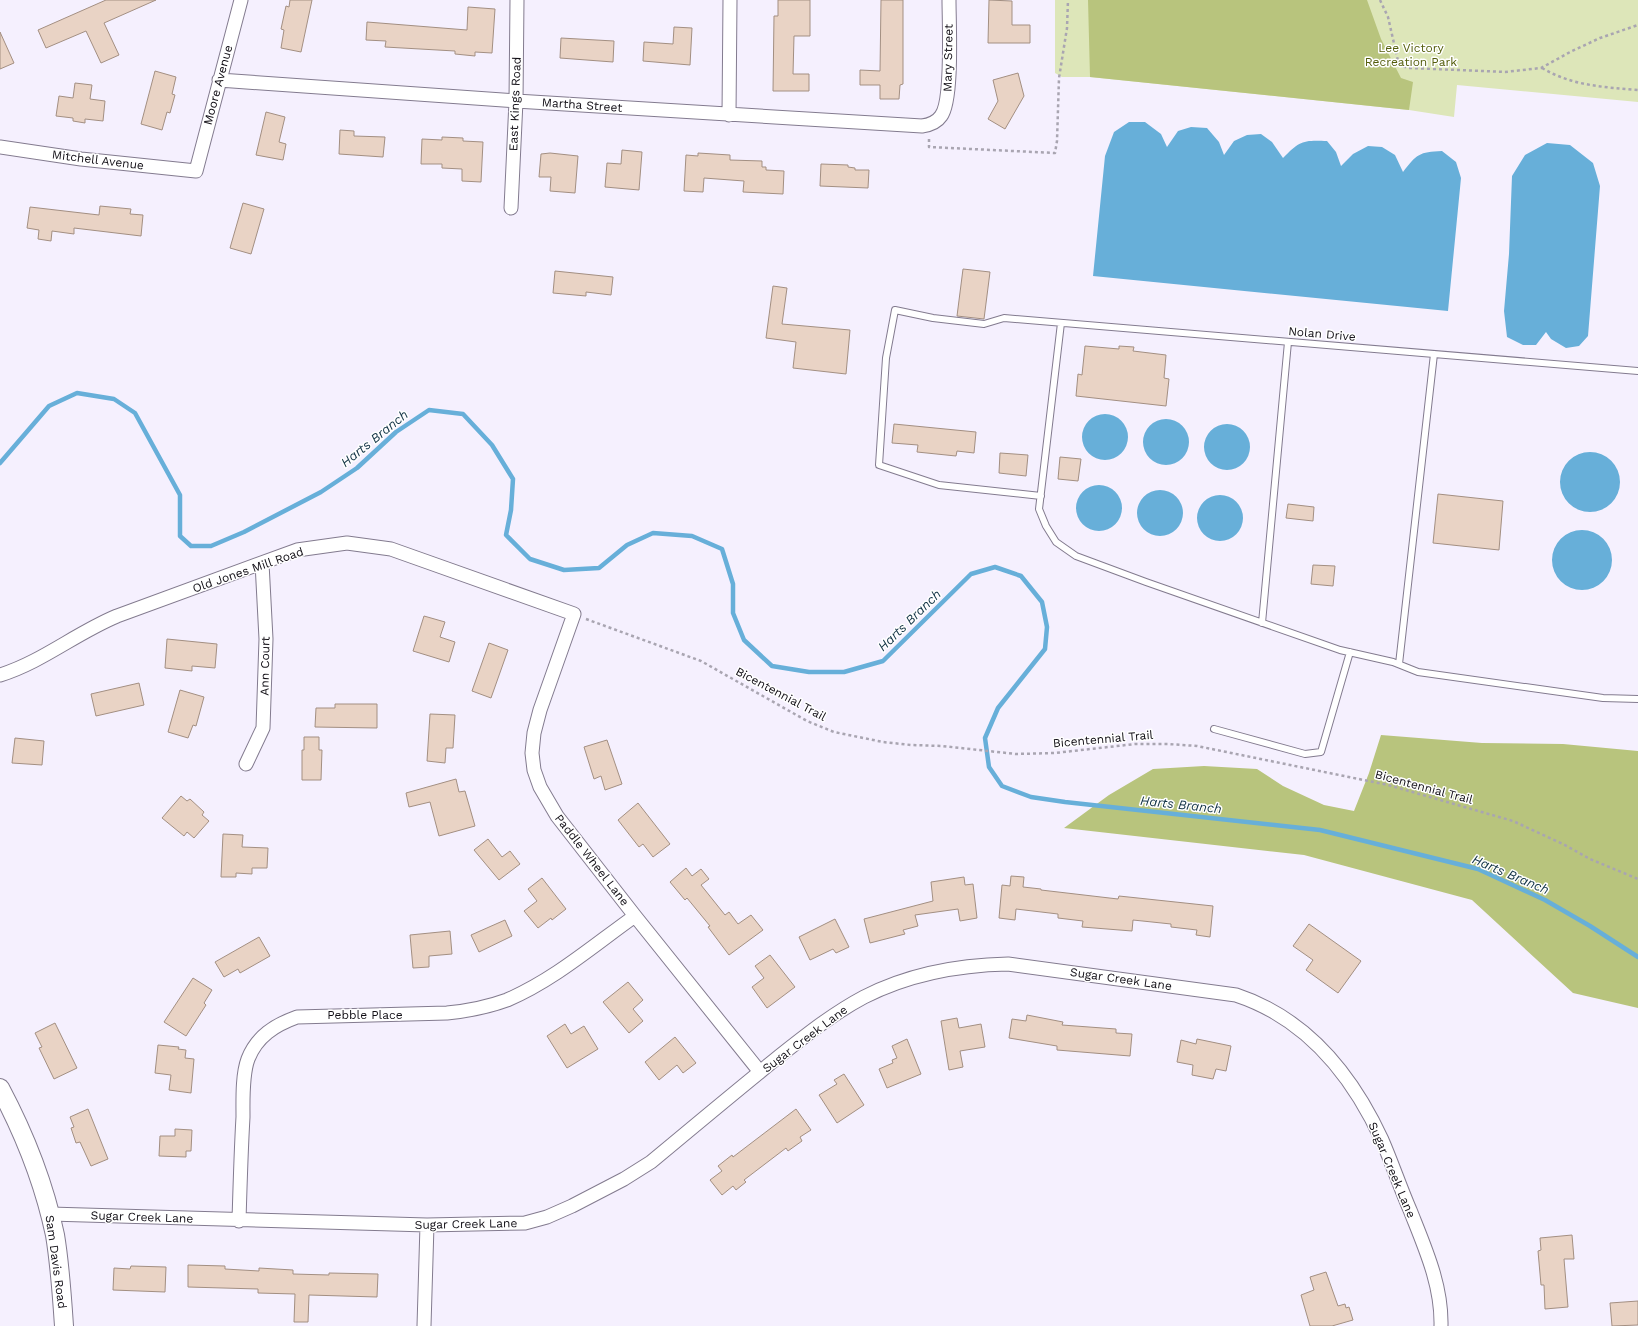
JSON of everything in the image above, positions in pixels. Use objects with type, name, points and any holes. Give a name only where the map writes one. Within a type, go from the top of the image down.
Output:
[{"type":"street","name":"Moore Avenue","points":[[196,171],[241,0]]},
{"type":"street","name":"East Kings Road","points":[[511,208],[516,101],[517,0]]},
{"type":"street","points":[[729,115],[730,0]]},
{"type":"street","name":"Mary Street","points":[[928,125],[941,116],[946,106],[948,94],[949,0]]},
{"type":"street","name":"Martha Street","points":[[219,80],[729,115],[917,126],[928,125]]},
{"type":"street","name":"Mitchell Avenue","points":[[0,147],[81,159],[196,171]]},
{"type":"street","name":"Old Jones Mill Road","points":[[0,675],[14,671],[31,663],[95,625],[297,550],[347,543],[391,549],[574,614]]},
{"type":"street","name":"Ann Court","points":[[246,764],[263,728],[266,639],[262,563]]},
{"type":"street","name":"Paddle Wheel Lane","points":[[574,614],[540,710],[533,746],[534,770],[540,787],[557,816],[760,1072]]},
{"type":"street","name":"Pebble Place","points":[[239,1221],[244,1087],[248,1060],[257,1043],[268,1031],[281,1023],[297,1017],[441,1014],[465,1011],[506,1000],[551,976],[635,916]]},
{"type":"street","name":"Sugar Creek Lane","points":[[50,1214],[427,1226],[525,1223],[547,1217],[572,1206],[624,1179],[651,1162],[760,1072],[826,1020],[865,997],[907,980],[979,965],[1008,964],[1236,995],[1256,1002],[1276,1012],[1302,1030],[1319,1046],[1337,1067],[1367,1112],[1382,1140],[1429,1260],[1441,1306],[1441,1326]]},
{"type":"street","name":"Sam Davis Road","points":[[2,1096],[19,1125],[34,1160],[50,1214],[58,1260],[64,1326]]},
{"type":"street","points":[[424,1326],[427,1226]]},
{"type":"lane","name":"Nolan Drive","points":[[1041,496],[939,485],[879,465],[886,358],[895,310],[934,318],[984,324],[1004,318],[1638,371]]},
{"type":"lane","points":[[1061,323],[1039,509],[1046,526],[1056,542],[1076,556],[1262,623],[1350,652],[1399,664],[1418,672],[1603,698],[1638,699]]},
{"type":"lane","points":[[1262,623],[1288,342]]},
{"type":"lane","points":[[1399,664],[1434,354]]},
{"type":"lane","points":[[1214,729],[1305,754],[1321,752],[1350,652]]},
{"type":"path","points":[[928,125],[928,146],[1055,153],[1057,142],[1059,78],[1067,28],[1068,0]]},
{"type":"path","points":[[1380,0],[1388,17],[1398,61],[1401,66],[1425,69],[1505,72],[1541,68],[1572,50],[1600,38],[1638,25]]},
{"type":"path","points":[[1541,68],[1573,82],[1590,86],[1638,90]]},
{"type":"path","name":"Bicentennial Trail","points":[[574,614],[701,661],[807,721],[834,732],[883,742],[942,746],[1016,754],[1055,752],[1136,744],[1197,746],[1388,785],[1513,821],[1563,844],[1590,859],[1638,879]]},
{"type":"green space","name":"Lee Victory Recreation Park","points":[[1055,0],[1638,0],[1638,102],[1457,85],[1454,117],[1409,110],[1090,77],[1062,77],[1055,73]]},
{"type":"green space","points":[[1088,0],[1367,0],[1381,39],[1401,78],[1413,82],[1409,110],[1090,77]]},
{"type":"green space","points":[[1381,735],[1482,743],[1563,744],[1638,751],[1638,1008],[1573,993],[1472,900],[1304,855],[1064,828],[1109,795],[1153,769],[1204,766],[1257,769],[1283,786],[1324,805],[1354,811],[1369,773]]},
{"type":"water","points":[[1129,122],[1145,122],[1161,134],[1167,147],[1178,131],[1191,127],[1207,128],[1219,142],[1224,155],[1234,141],[1247,135],[1261,134],[1272,142],[1283,158],[1298,145],[1307,141],[1327,141],[1336,152],[1341,166],[1353,154],[1368,146],[1382,147],[1395,155],[1403,172],[1419,155],[1428,152],[1442,151],[1456,162],[1461,178],[1448,311],[1093,276],[1105,156],[1114,132]]},
{"type":"water","points":[[1547,143],[1570,145],[1593,163],[1600,186],[1588,336],[1579,346],[1566,348],[1551,339],[1546,332],[1536,345],[1523,345],[1507,337],[1504,311],[1509,254],[1512,176],[1525,155]]},
{"type":"water","points":[[1110,414],[1114,415],[1124,424],[1127,428],[1127,446],[1118,456],[1110,460],[1100,460],[1092,456],[1083,446],[1082,432],[1086,424],[1096,415]]},
{"type":"water","points":[[1171,419],[1175,420],[1185,429],[1188,433],[1188,451],[1179,461],[1171,465],[1161,465],[1153,461],[1144,451],[1143,437],[1147,429],[1157,420]]},
{"type":"water","points":[[1232,424],[1236,425],[1246,434],[1249,438],[1249,456],[1240,466],[1232,470],[1222,470],[1214,466],[1205,456],[1204,442],[1208,434],[1218,425]]},
{"type":"water","points":[[1584,452],[1596,452],[1607,457],[1615,465],[1620,476],[1618,494],[1607,507],[1596,512],[1584,512],[1573,507],[1565,499],[1560,488],[1560,476],[1565,465],[1573,457]]},
{"type":"water","points":[[1104,485],[1116,491],[1121,499],[1121,517],[1116,525],[1108,530],[1094,531],[1082,525],[1077,517],[1076,503],[1082,491],[1090,486]]},
{"type":"water","points":[[1165,490],[1177,496],[1182,504],[1182,522],[1177,530],[1169,535],[1155,536],[1143,530],[1138,522],[1137,508],[1143,496],[1151,491]]},
{"type":"water","points":[[1225,495],[1229,496],[1239,505],[1242,509],[1242,527],[1233,537],[1225,541],[1215,541],[1207,537],[1198,527],[1197,513],[1201,505],[1211,496]]},
{"type":"water","points":[[1576,530],[1588,530],[1599,535],[1607,543],[1612,554],[1610,572],[1599,585],[1588,590],[1576,590],[1565,585],[1557,577],[1552,566],[1552,554],[1557,543],[1565,535]]},
{"type":"building","points":[[106,0],[156,0],[104,23],[119,55],[101,63],[86,31],[46,48],[38,30]]},
{"type":"building","points":[[290,0],[312,0],[301,52],[281,48],[284,30],[281,29],[286,6],[289,7]]},
{"type":"building","points":[[778,0],[810,0],[810,36],[794,36],[793,74],[809,74],[809,91],[773,91],[774,16],[778,16]]},
{"type":"building","points":[[881,0],[903,0],[903,84],[900,85],[899,99],[880,99],[880,85],[860,85],[860,70],[880,71]]},
{"type":"building","points":[[989,0],[1012,1],[1012,25],[1030,25],[1030,43],[988,43]]},
{"type":"building","points":[[468,7],[495,9],[492,53],[475,52],[475,56],[455,54],[455,51],[385,47],[386,41],[366,40],[367,22],[467,30]]},
{"type":"building","points":[[674,27],[692,28],[690,65],[643,61],[644,42],[673,44]]},
{"type":"building","points":[[0,32],[14,63],[0,69]]},
{"type":"building","points":[[561,38],[614,41],[613,62],[560,58]]},
{"type":"building","points":[[155,71],[176,77],[172,94],[175,95],[170,113],[167,112],[162,130],[141,124]]},
{"type":"building","points":[[1018,73],[1024,96],[1005,129],[988,119],[998,101],[993,80]]},
{"type":"building","points":[[75,83],[92,85],[90,99],[105,101],[103,121],[85,119],[85,123],[73,121],[73,118],[56,116],[59,96],[73,98]]},
{"type":"building","points":[[266,112],[285,117],[279,142],[286,144],[283,160],[256,155]]},
{"type":"building","points":[[340,130],[354,131],[354,136],[385,137],[383,157],[339,154]]},
{"type":"building","points":[[442,137],[463,138],[463,141],[483,142],[481,182],[462,181],[462,169],[442,168],[442,164],[421,164],[422,139],[442,140]]},
{"type":"building","points":[[622,150],[642,152],[639,190],[605,187],[607,163],[621,164]]},
{"type":"building","points":[[550,153],[578,156],[575,193],[550,191],[551,177],[539,177],[541,154]]},
{"type":"building","points":[[698,153],[730,155],[730,160],[762,161],[762,167],[766,167],[766,170],[784,171],[783,194],[743,192],[744,181],[704,178],[703,192],[684,191],[686,155],[698,156]]},
{"type":"building","points":[[821,164],[848,165],[848,167],[855,168],[855,170],[869,170],[868,188],[820,186]]},
{"type":"building","points":[[243,203],[264,209],[251,254],[230,248]]},
{"type":"building","points":[[100,206],[131,209],[130,214],[143,215],[141,236],[74,228],[74,234],[52,231],[51,241],[38,239],[39,230],[27,228],[30,207],[99,215]]},
{"type":"building","points":[[963,269],[990,272],[984,319],[957,316]]},
{"type":"building","points":[[555,271],[613,277],[611,295],[586,292],[586,296],[553,293]]},
{"type":"building","points":[[773,286],[787,288],[782,324],[850,330],[846,374],[793,368],[796,342],[766,338]]},
{"type":"building","points":[[1085,346],[1119,349],[1119,346],[1134,347],[1133,351],[1166,355],[1164,378],[1169,379],[1166,406],[1076,396],[1078,374],[1082,375]]},
{"type":"building","points":[[894,424],[976,432],[974,453],[957,451],[956,456],[917,452],[918,445],[892,443]]},
{"type":"building","points":[[1000,453],[1028,455],[1026,476],[999,473]]},
{"type":"building","points":[[1060,457],[1081,459],[1078,481],[1058,479]]},
{"type":"building","points":[[1438,494],[1503,501],[1499,550],[1433,543]]},
{"type":"building","points":[[1288,504],[1314,507],[1313,521],[1286,518]]},
{"type":"building","points":[[1313,565],[1335,566],[1333,586],[1311,584]]},
{"type":"building","points":[[424,616],[445,622],[440,637],[455,642],[449,662],[413,651]]},
{"type":"building","points":[[167,639],[217,644],[215,668],[192,666],[192,671],[165,668]]},
{"type":"building","points":[[489,643],[508,650],[491,698],[472,691]]},
{"type":"building","points":[[139,683],[144,705],[96,716],[91,694]]},
{"type":"building","points":[[180,690],[204,697],[196,726],[193,725],[188,738],[168,732]]},
{"type":"building","points":[[335,704],[377,704],[377,728],[315,727],[316,708],[335,708]]},
{"type":"building","points":[[430,714],[455,715],[453,748],[446,748],[445,763],[427,761]]},
{"type":"building","points":[[304,737],[319,737],[319,750],[322,750],[321,780],[302,780],[302,750],[304,750]]},
{"type":"building","points":[[15,738],[44,741],[42,765],[12,763]]},
{"type":"building","points":[[607,740],[622,784],[605,790],[601,776],[594,779],[584,747]]},
{"type":"building","points":[[456,779],[459,792],[465,791],[475,826],[439,836],[430,802],[409,807],[406,793]]},
{"type":"building","points":[[181,796],[187,801],[190,799],[204,812],[202,815],[209,821],[194,838],[187,832],[184,836],[162,818]]},
{"type":"building","points":[[638,803],[670,844],[653,857],[643,844],[639,847],[618,820]]},
{"type":"building","points":[[223,834],[243,835],[242,847],[268,848],[267,868],[252,868],[252,874],[236,873],[236,877],[221,877]]},
{"type":"building","points":[[488,839],[502,857],[510,851],[520,864],[499,880],[474,850]]},
{"type":"building","points":[[686,868],[692,876],[701,869],[709,879],[701,885],[725,915],[729,912],[738,924],[751,915],[763,930],[729,955],[708,927],[710,926],[687,898],[685,900],[670,882]]},
{"type":"building","points":[[1011,876],[1024,877],[1023,887],[1041,890],[1118,899],[1119,896],[1213,906],[1210,937],[1196,935],[1197,930],[1171,927],[1171,924],[1133,920],[1132,931],[1082,927],[1083,921],[1058,918],[1058,914],[1016,909],[1015,920],[999,918],[1002,885],[1010,886]]},
{"type":"building","points":[[964,877],[965,885],[973,884],[977,918],[960,921],[958,909],[915,915],[918,926],[903,930],[905,934],[870,943],[864,919],[933,901],[931,882]]},
{"type":"building","points":[[542,878],[566,909],[552,920],[551,918],[538,928],[524,911],[537,901],[528,889]]},
{"type":"building","points":[[835,919],[849,947],[836,953],[833,949],[810,960],[799,937]]},
{"type":"building","points":[[505,920],[512,936],[479,952],[471,935]]},
{"type":"building","points":[[1309,924],[1361,961],[1338,993],[1306,970],[1313,960],[1293,946]]},
{"type":"building","points":[[450,931],[452,954],[429,956],[429,967],[413,968],[410,935]]},
{"type":"building","points":[[259,937],[270,956],[240,973],[238,969],[224,977],[215,962]]},
{"type":"building","points":[[770,955],[795,987],[767,1008],[752,987],[764,978],[755,966]]},
{"type":"building","points":[[193,978],[212,990],[204,1003],[206,1005],[186,1036],[164,1022]]},
{"type":"building","points":[[628,982],[643,1000],[633,1009],[643,1021],[629,1033],[603,1002]]},
{"type":"building","points":[[1027,1015],[1063,1022],[1062,1025],[1116,1029],[1116,1033],[1132,1034],[1130,1056],[1057,1050],[1057,1046],[1009,1038],[1012,1019],[1026,1021]]},
{"type":"building","points":[[957,1018],[959,1028],[981,1024],[985,1047],[960,1051],[963,1067],[949,1070],[941,1021]]},
{"type":"building","points":[[55,1023],[77,1068],[54,1079],[39,1048],[42,1047],[35,1033]]},
{"type":"building","points":[[565,1024],[571,1034],[584,1026],[598,1049],[567,1068],[547,1036]]},
{"type":"building","points":[[675,1037],[696,1063],[683,1073],[677,1065],[659,1080],[645,1062]]},
{"type":"building","points":[[907,1039],[921,1074],[887,1088],[879,1069],[893,1063],[892,1060],[897,1058],[892,1046]]},
{"type":"building","points":[[1197,1039],[1231,1046],[1226,1071],[1216,1069],[1213,1079],[1192,1075],[1193,1065],[1177,1062],[1181,1040],[1196,1044]]},
{"type":"building","points":[[158,1045],[179,1047],[178,1049],[186,1050],[185,1058],[194,1059],[191,1093],[169,1090],[171,1075],[155,1073]]},
{"type":"building","points":[[844,1074],[864,1105],[837,1123],[819,1095],[837,1084],[834,1080]]},
{"type":"building","points":[[88,1109],[108,1159],[91,1166],[80,1142],[76,1143],[71,1128],[74,1127],[70,1117]]},
{"type":"building","points":[[796,1109],[811,1130],[800,1137],[802,1141],[788,1151],[786,1148],[744,1180],[746,1182],[736,1190],[733,1186],[722,1195],[710,1180],[722,1171],[718,1166],[732,1155],[733,1157]]},
{"type":"building","points":[[175,1129],[192,1130],[191,1151],[186,1151],[186,1157],[159,1156],[160,1136],[175,1136]]},
{"type":"building","points":[[1572,1235],[1574,1259],[1564,1259],[1568,1307],[1545,1309],[1544,1285],[1541,1285],[1538,1251],[1541,1250],[1540,1238]]},
{"type":"building","points":[[188,1265],[225,1266],[225,1269],[259,1271],[259,1268],[293,1270],[293,1274],[378,1274],[377,1297],[309,1295],[308,1322],[294,1322],[295,1294],[258,1293],[258,1289],[188,1287]]},
{"type":"building","points":[[131,1266],[166,1267],[165,1292],[113,1290],[114,1268],[130,1269]]},
{"type":"building","points":[[1326,1272],[1338,1306],[1345,1304],[1346,1308],[1349,1307],[1353,1320],[1332,1326],[1310,1326],[1301,1295],[1314,1290],[1310,1277]]},
{"type":"building","points":[[1638,1301],[1638,1325],[1612,1326],[1610,1303]]},
{"type":"waterway","name":"Harts Branch","points":[[0,463],[49,406],[77,393],[114,399],[135,413],[180,495],[180,536],[191,546],[211,546],[244,532],[321,492],[357,468],[396,432],[429,410],[463,414],[492,445],[513,479],[511,510],[506,535],[530,559],[564,570],[599,568],[627,545],[653,533],[692,536],[722,549],[733,584],[733,613],[744,640],[772,666],[809,672],[844,672],[883,661],[971,574],[995,567],[1021,576],[1042,602],[1047,627],[1045,649],[998,708],[985,738],[989,767],[1002,786],[1031,797],[1065,802],[1320,830],[1478,869],[1545,900],[1590,926],[1638,957]]}]
